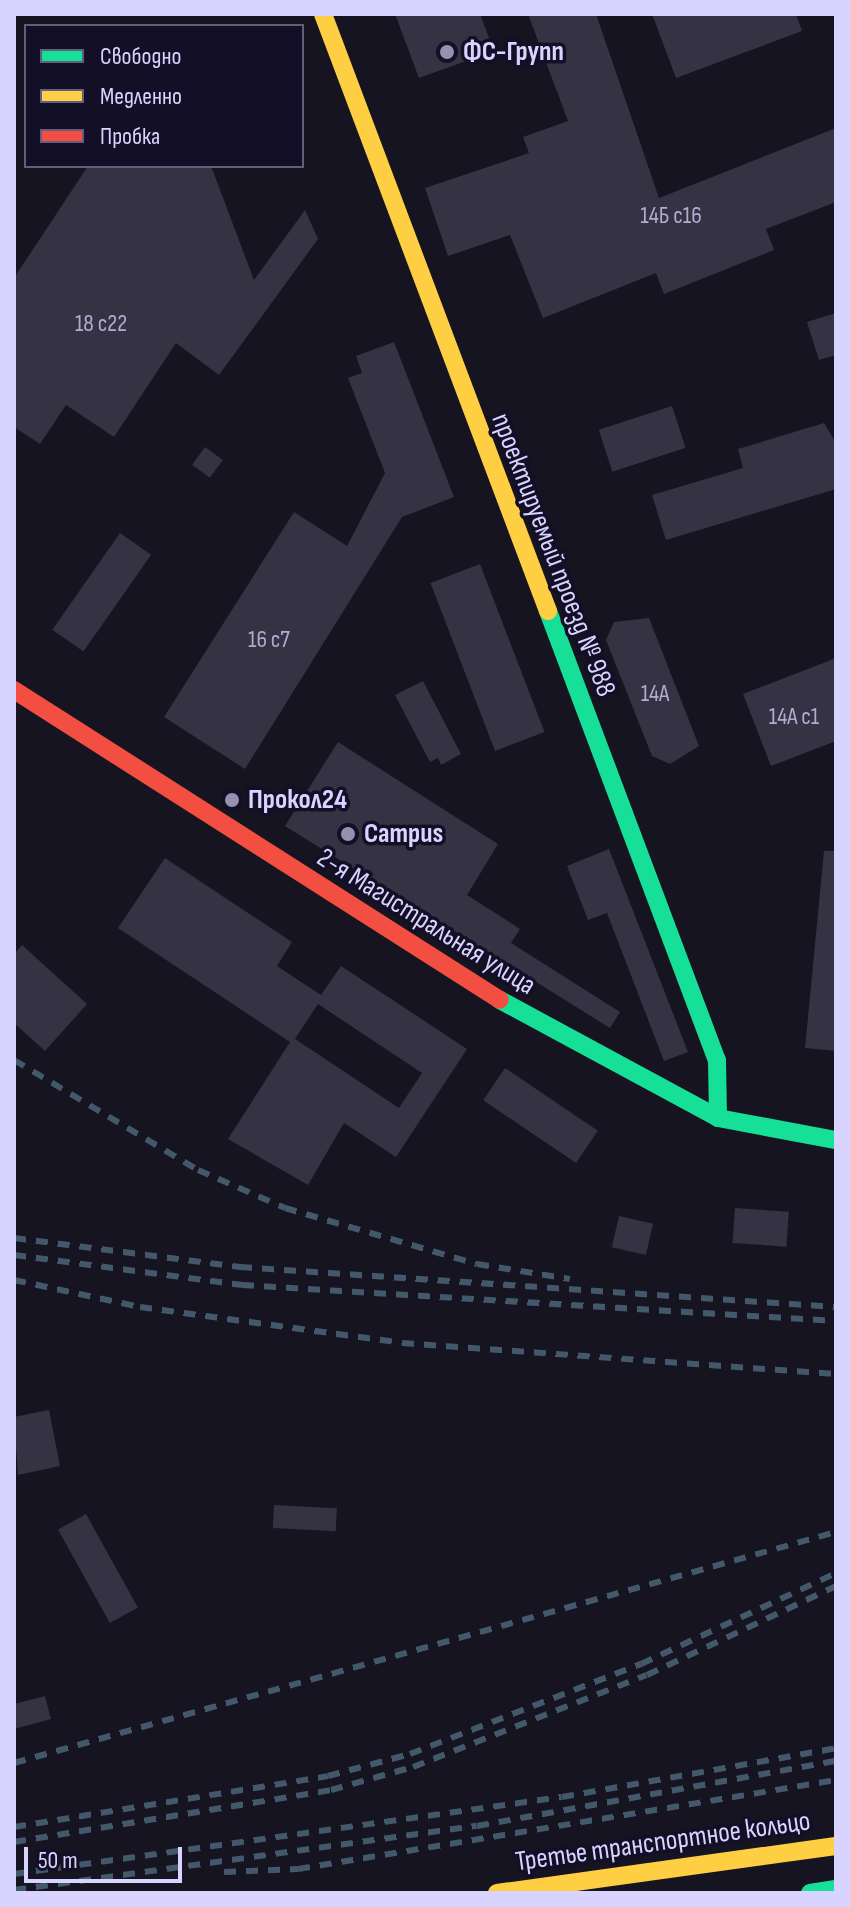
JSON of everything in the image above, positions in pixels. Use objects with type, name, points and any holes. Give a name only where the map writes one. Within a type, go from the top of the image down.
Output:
[{"type":"street","name":"проектируемый проезд № 988","points":[[323,14],[717,1060],[718,1118]]},
{"type":"street","name":"2-я Магистральная улица","points":[[14,690],[530,1019],[718,1118],[836,1140]]},
{"type":"street","points":[[643,1872],[836,1829]]},
{"type":"street","name":"Третье транспортное кольцо","points":[[497,1893],[836,1846]]},
{"type":"street","points":[[810,1893],[836,1889]]},
{"type":"building","points":[[395,14],[480,14],[494,51],[419,78]]},
{"type":"building","points":[[528,14],[596,14],[659,198],[836,128],[836,202],[766,229],[774,250],[664,294],[656,273],[543,318],[510,235],[448,256],[425,188],[529,153],[523,137],[568,121]]},
{"type":"building","points":[[652,14],[796,14],[802,31],[676,78]]},
{"type":"building","points":[[87,168],[212,168],[254,280],[305,210],[318,239],[219,375],[176,343],[114,437],[66,405],[40,444],[14,427],[14,278]]},
{"type":"building","points":[[836,313],[836,355],[819,360],[807,322]]},
{"type":"building","points":[[394,342],[454,497],[402,517],[245,769],[164,717],[294,512],[347,546],[385,473],[348,378],[362,373],[356,356]]},
{"type":"building","points":[[672,406],[686,448],[612,472],[599,430]]},
{"type":"building","points":[[824,423],[836,443],[836,489],[666,540],[652,495],[743,468],[738,449]]},
{"type":"building","points":[[205,447],[223,460],[210,478],[192,465]]},
{"type":"building","points":[[120,533],[151,555],[83,651],[52,630]]},
{"type":"building","points":[[480,564],[545,732],[495,751],[431,583]]},
{"type":"building","points":[[649,618],[699,746],[670,764],[652,756],[606,640],[614,622]]},
{"type":"building","points":[[836,658],[836,741],[771,766],[743,694]]},
{"type":"building","points":[[423,681],[461,754],[441,765],[438,758],[430,762],[395,695]]},
{"type":"building","points":[[338,742],[498,844],[467,895],[520,929],[511,943],[620,1012],[610,1028],[285,826]]},
{"type":"building","points":[[609,849],[688,1052],[664,1061],[607,913],[588,920],[567,866]]},
{"type":"building","points":[[824,851],[836,851],[836,1051],[805,1048]]},
{"type":"building","points":[[165,858],[292,942],[277,966],[321,995],[341,966],[467,1049],[396,1157],[344,1123],[308,1185],[228,1139],[290,1042],[118,928]],"holes":[[[318,1004],[422,1073],[399,1108],[295,1039]]]},
{"type":"building","points":[[22,945],[87,1004],[45,1051],[14,1023],[14,954]]},
{"type":"building","points":[[505,1068],[598,1131],[576,1163],[483,1100]]},
{"type":"building","points":[[735,1208],[789,1212],[786,1247],[733,1243]]},
{"type":"building","points":[[619,1216],[653,1224],[646,1255],[612,1247]]},
{"type":"building","points":[[49,1410],[60,1466],[18,1475],[14,1417]]},
{"type":"building","points":[[274,1505],[337,1508],[336,1531],[273,1528]]},
{"type":"building","points":[[86,1514],[138,1608],[110,1623],[58,1530]]},
{"type":"building","points":[[45,1696],[51,1719],[14,1729],[14,1704]]},
{"type":"railway","points":[[14,1060],[198,1170],[285,1208],[477,1264],[570,1279]]},
{"type":"railway","points":[[14,1238],[240,1267],[836,1307]]},
{"type":"railway","points":[[14,1255],[242,1285],[836,1321]]},
{"type":"railway","points":[[14,1280],[140,1307],[402,1343],[836,1374]]},
{"type":"railway","points":[[14,1763],[836,1532]]},
{"type":"railway","points":[[14,1827],[328,1776],[410,1754],[641,1664],[836,1573]]},
{"type":"railway","points":[[14,1842],[331,1790],[413,1767],[647,1675],[836,1586]]},
{"type":"railway","points":[[14,1874],[562,1797],[836,1748]]},
{"type":"railway","points":[[14,1890],[477,1826],[836,1761]]},
{"type":"railway","points":[[224,1872],[298,1869],[836,1780]]},
{"type":"traffic: fast","points":[[548,611],[717,1060],[718,1118]]},
{"type":"traffic: fast","points":[[500,1000],[718,1118],[836,1140]]},
{"type":"traffic: fast","points":[[810,1893],[836,1889]]},
{"type":"traffic: slow","points":[[323,14],[548,611]]},
{"type":"traffic: slow","points":[[497,1893],[836,1846]]},
{"type":"traffic: jam","points":[[14,690],[500,1000]]},
{"type":"place","name":"ФС-Групп","points":[[447,52]]},
{"type":"place","name":"Прокол24","points":[[232,800]]},
{"type":"place","name":"Campus","points":[[348,834]]}]
